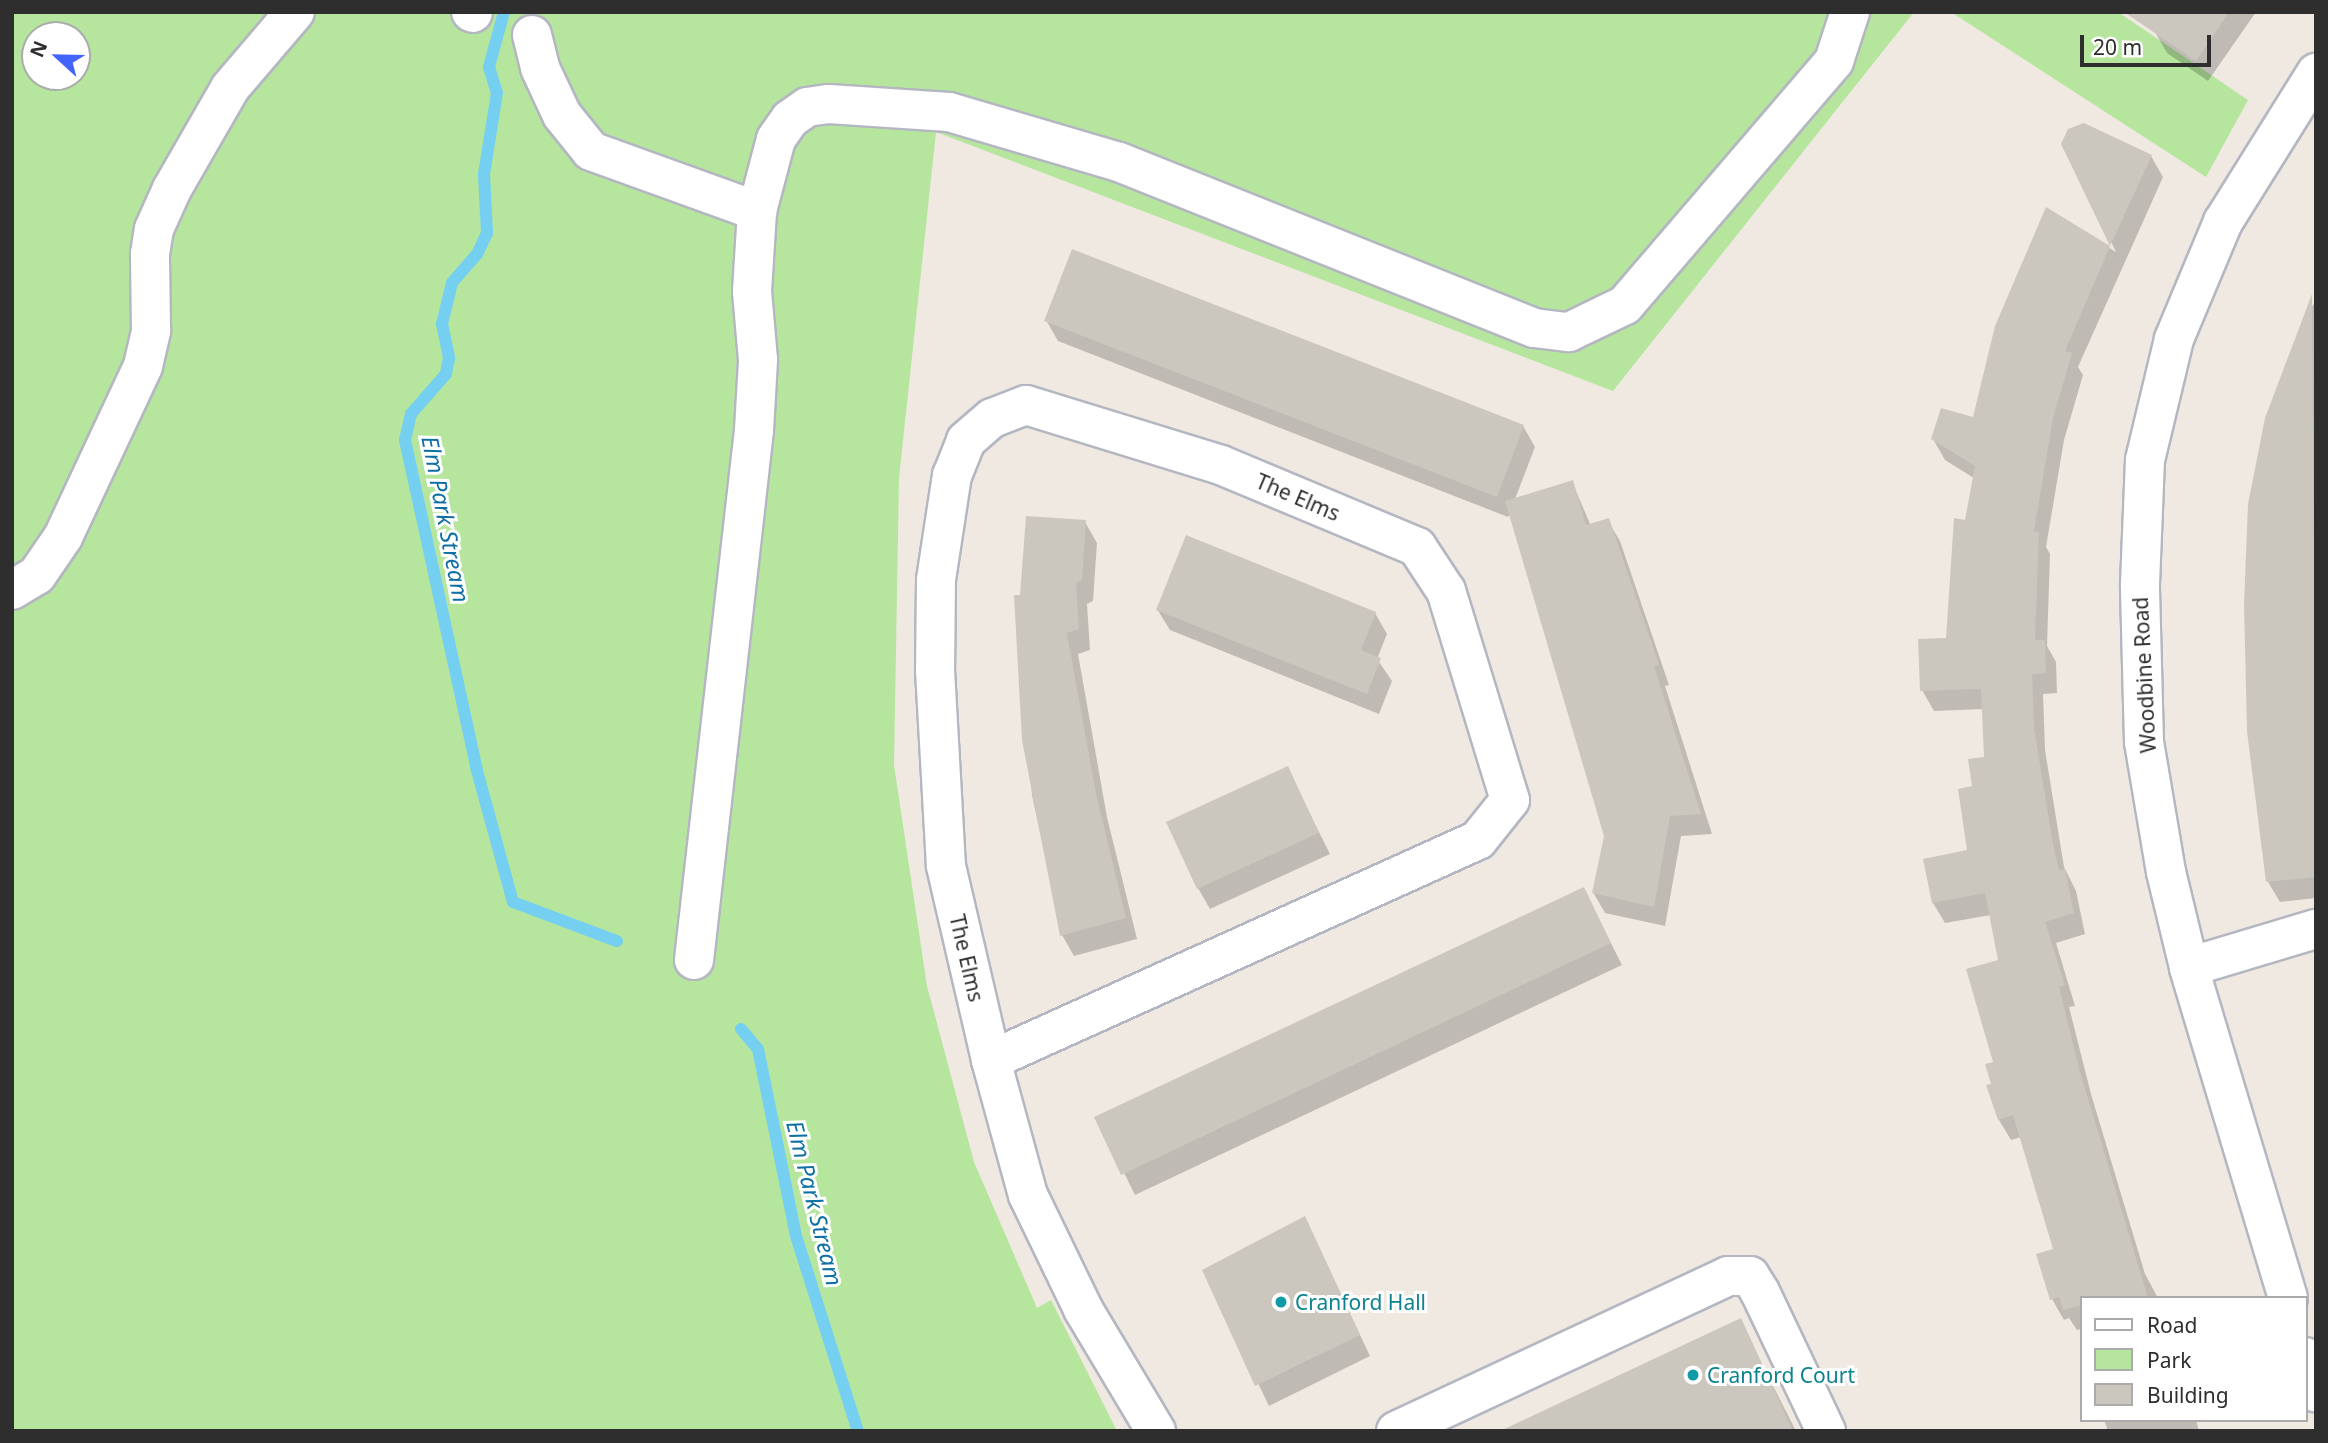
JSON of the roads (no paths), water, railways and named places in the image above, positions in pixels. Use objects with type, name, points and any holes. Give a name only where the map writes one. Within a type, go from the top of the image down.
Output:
[{"type":"street","points":[[12,590],[37,575],[63,537],[143,366],[151,330],[150,254],[154,229],[173,189],[230,88],[262,46],[295,12]]},
{"type":"street","points":[[694,960],[754,430],[758,360],[752,291],[757,211],[776,139],[790,119],[807,107],[829,104],[949,111],[1119,162],[1534,328],[1569,332],[1625,305],[1834,61],[1850,12]]},
{"type":"street","points":[[532,35],[540,68],[562,114],[591,151],[757,211]]},
{"type":"street","name":"Woodbine Road","points":[[2287,1296],[2189,967],[2166,872],[2144,741],[2140,584],[2145,460],[2174,339],[2223,222],[2316,73]]},
{"type":"street","name":"The Elms","points":[[991,1060],[1478,840],[1510,800],[1446,591],[1418,547],[1221,465],[1026,405],[992,418],[966,441],[952,475],[936,580],[934,670],[946,866],[991,1060],[1028,1195],[1083,1309],[1156,1431]]},
{"type":"street","points":[[2189,967],[2316,929]]},
{"type":"street","points":[[1396,1431],[1728,1276],[1750,1276],[1826,1431]]},
{"type":"street","points":[[2307,1363],[2316,1392]]},
{"type":"waterway","name":"Elm Park Stream","points":[[504,12],[489,67],[497,93],[484,174],[487,233],[477,254],[452,283],[442,324],[449,358],[446,374],[411,414],[405,440],[476,767],[513,902],[617,941]]},
{"type":"waterway","name":"Elm Park Stream","points":[[741,1029],[758,1049],[796,1236],[858,1431]]},
{"type":"place","name":"Cranford Hall","points":[[1281,1302]]},
{"type":"place","name":"Cranford Court","points":[[1693,1375]]}]
